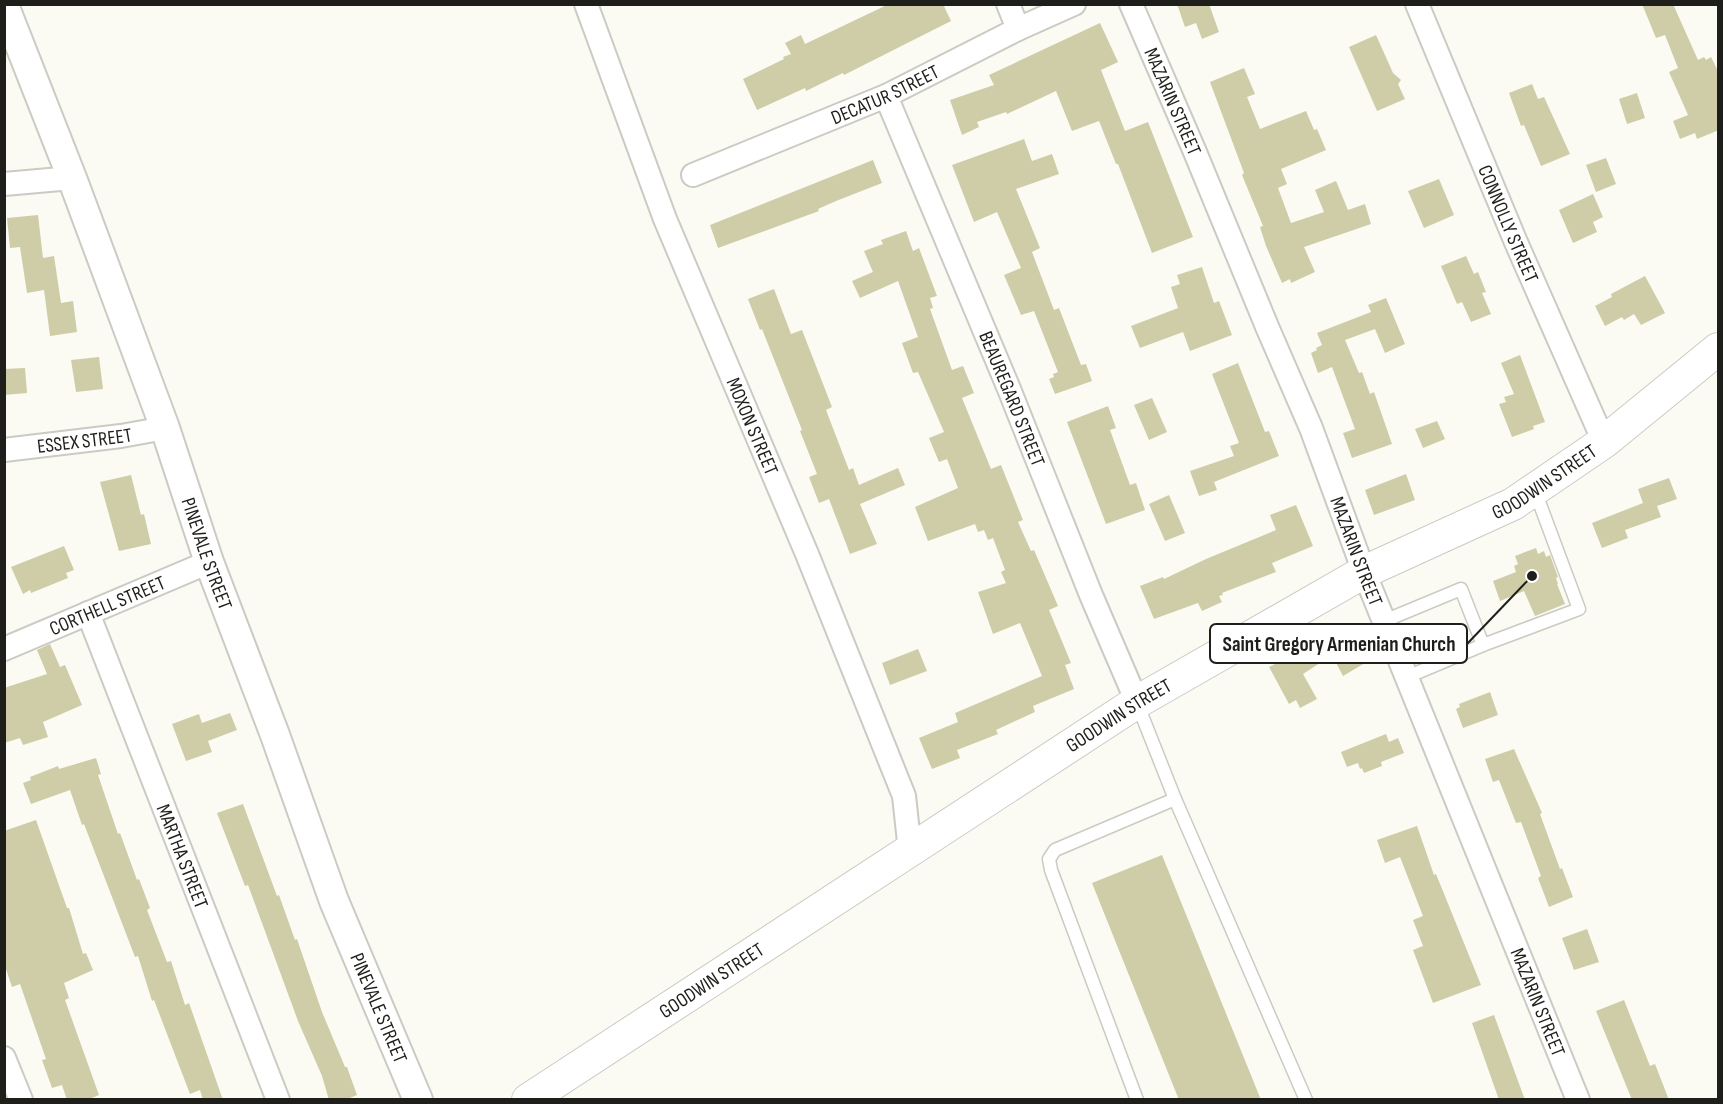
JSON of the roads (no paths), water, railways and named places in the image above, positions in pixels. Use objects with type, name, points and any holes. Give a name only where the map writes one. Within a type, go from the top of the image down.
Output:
[{"type":"main road","name":"GOODWIN STREET","points":[[528,1100],[1137,702],[1364,572],[1514,504],[1604,442],[1719,349]]},
{"type":"street","name":"MOXON STREET","points":[[586,4],[665,219],[807,554],[904,796],[910,851]]},
{"type":"street","points":[[1008,4],[1018,29]]},
{"type":"street","name":"DECATUR STREET","points":[[693,175],[886,96],[1018,29],[1074,4]]},
{"type":"street","name":"MAZARIN STREET","points":[[1131,4],[1196,152],[1311,428],[1364,572],[1578,1100]]},
{"type":"street","name":"CONNOLLY STREET","points":[[1417,4],[1515,240],[1604,442]]},
{"type":"street","name":"PINEVALE STREET","points":[[4,5],[72,178],[165,428],[209,562],[275,735],[334,901],[418,1100]]},
{"type":"street","name":"BEAUREGARD STREET","points":[[886,96],[1009,389],[1090,595],[1137,702]]},
{"type":"street","points":[[4,184],[72,178]]},
{"type":"street","name":"ESSEX STREET","points":[[4,450],[121,436],[165,428]]},
{"type":"street","name":"CORTHELL STREET","points":[[4,649],[209,562]]},
{"type":"street","name":"MARTHA STREET","points":[[88,613],[278,1100]]},
{"type":"street","points":[[4,1058],[21,1100]]},
{"type":"lane","points":[[1407,677],[1483,645],[1579,609],[1534,490]]},
{"type":"lane","points":[[1384,621],[1461,589],[1483,645]]},
{"type":"lane","points":[[1137,702],[1175,799],[1306,1100]]},
{"type":"lane","points":[[1137,1100],[1051,870],[1049,859],[1055,850],[1175,799]]},
{"type":"place","name":"Saint Gregory Armenian Church","points":[[1532,576]]}]
